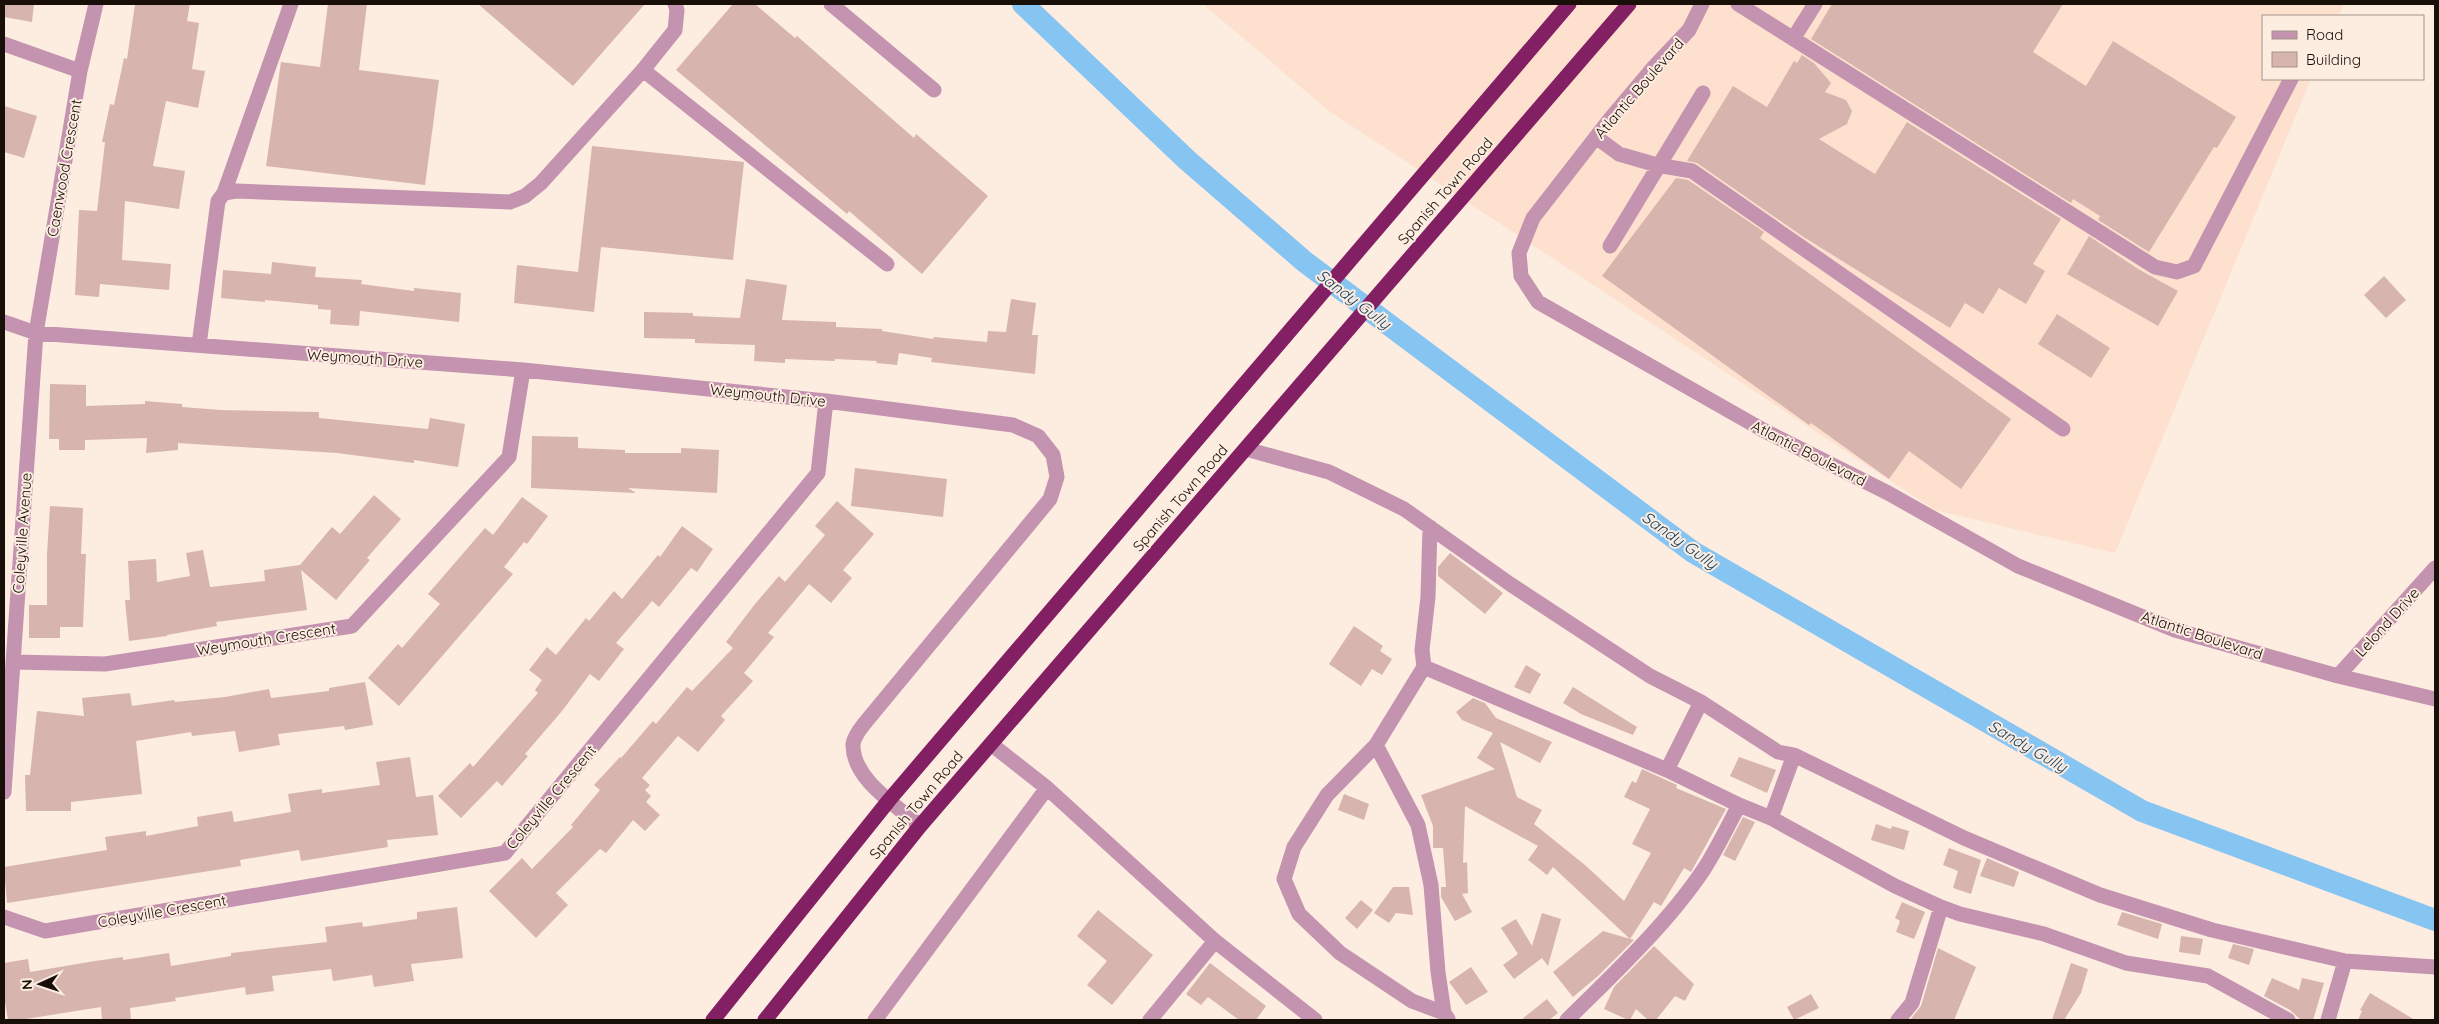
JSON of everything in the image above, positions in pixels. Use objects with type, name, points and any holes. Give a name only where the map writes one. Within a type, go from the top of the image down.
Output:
[{"type":"highway","name":"Spanish Town Road","points":[[713,1020],[890,799],[1226,403],[1569,4]]},
{"type":"highway","name":"Spanish Town Road","points":[[764,1020],[920,826],[1629,4]]},
{"type":"street","name":"Caenwood Crescent","points":[[36,333],[80,71],[96,4]]},
{"type":"street","points":[[199,345],[218,201],[224,193],[291,4]]},
{"type":"street","points":[[224,193],[236,191],[510,202],[525,196],[541,183],[643,70],[675,30],[677,10],[675,4]]},
{"type":"street","points":[[831,4],[934,90]]},
{"type":"street","name":"Atlantic Boulevard","points":[[1702,4],[1689,30],[1653,68],[1533,218],[1519,253],[1521,276],[1538,302],[1763,430],[1888,493],[2018,566],[2175,630],[2338,676],[2435,699]]},
{"type":"street","points":[[1738,4],[2155,267],[2177,272],[2194,266],[2290,80]]},
{"type":"street","points":[[1792,39],[1816,4]]},
{"type":"street","points":[[4,44],[80,71]]},
{"type":"street","points":[[643,70],[887,264]]},
{"type":"street","points":[[1610,246],[1657,165],[1703,93]]},
{"type":"street","points":[[1596,137],[1619,154],[1657,165],[1692,171],[2063,429]]},
{"type":"street","name":"Weymouth Drive","points":[[4,322],[36,333],[523,370],[826,401],[1013,424],[1038,436],[1053,455],[1057,477],[1050,499],[864,724],[853,743],[856,765],[868,782],[920,826]]},
{"type":"street","name":"Coleyville Avenue","points":[[4,792],[36,333]]},
{"type":"street","name":"Weymouth Crescent","points":[[13,662],[106,664],[352,626],[510,457],[523,370]]},
{"type":"street","name":"Coleyville Crescent","points":[[4,916],[45,931],[505,853],[818,473],[826,401]]},
{"type":"street","points":[[1246,448],[1330,472],[1404,509],[1510,584],[1650,676],[1701,702],[1778,752],[1794,755],[1964,838],[2100,895],[2212,930],[2345,961],[2435,967]]},
{"type":"street","points":[[1430,527],[1428,597],[1422,650],[1424,667],[1376,745],[1327,795],[1294,847],[1284,879],[1299,914],[1340,952],[1412,1001],[1447,1017]]},
{"type":"street","name":"Lelond Drive","points":[[2338,676],[2435,568]]},
{"type":"street","points":[[1424,667],[1667,770],[1739,805],[1771,818],[1895,886],[1941,907],[1960,914],[2044,934],[2126,963],[2208,976],[2288,1020]]},
{"type":"street","points":[[1667,770],[1701,702]]},
{"type":"street","points":[[991,744],[1047,788],[1216,942],[1315,1020]]},
{"type":"street","points":[[1376,745],[1418,825],[1431,885],[1438,972],[1447,1017]]},
{"type":"street","points":[[1771,818],[1794,755]]},
{"type":"street","points":[[875,1020],[1047,788]]},
{"type":"street","points":[[1567,1020],[1608,980],[1668,914],[1704,869],[1739,805]]},
{"type":"street","points":[[1898,1020],[1912,1003],[1941,907]]},
{"type":"street","points":[[1150,1020],[1216,942]]},
{"type":"street","points":[[2328,1020],[2345,961]]},
{"type":"shaded area","points":[[1203,4],[2344,4],[2338,15],[2262,15],[2262,80],[2311,80],[2115,553],[1935,510],[1329,111]]},
{"type":"building","points":[[4,4],[34,4],[32,22],[4,17]]},
{"type":"building","points":[[135,4],[190,4],[187,21],[199,23],[192,69],[205,71],[198,108],[166,101],[153,166],[185,171],[179,209],[125,201],[122,260],[171,264],[169,290],[100,284],[99,297],[75,295],[79,210],[97,211],[105,142],[102,142],[110,104],[114,105],[124,58],[127,59]]},
{"type":"building","points":[[328,4],[367,4],[359,70],[439,80],[425,185],[266,166],[281,62],[320,67]]},
{"type":"building","points":[[478,4],[645,4],[573,86]]},
{"type":"building","points":[[733,4],[755,4],[795,38],[797,36],[914,138],[916,134],[988,196],[922,274],[849,211],[847,214],[676,70]]},
{"type":"building","points":[[1832,4],[2063,4],[2033,52],[2086,86],[2113,41],[2236,117],[2217,148],[2214,147],[2149,252],[2098,220],[2100,216],[2073,199],[2071,203],[1811,39]]},
{"type":"building","points":[[1802,55],[1814,63],[1831,83],[1825,92],[1846,100],[1852,111],[1847,124],[1819,139],[1875,174],[1907,122],[2061,219],[2033,264],[2045,271],[2026,304],[1999,288],[1983,314],[1965,303],[1950,328],[1802,236],[1697,163],[1687,161],[1733,86],[1767,107],[1794,61],[1797,63]]},
{"type":"building","points":[[4,106],[37,116],[24,158],[4,152]]},
{"type":"building","points":[[592,146],[744,162],[733,260],[601,247],[594,312],[514,303],[517,265],[578,272]]},
{"type":"building","points":[[1676,178],[1688,180],[1764,232],[1760,238],[2011,419],[1961,489],[1909,451],[1889,479],[1811,423],[1809,425],[1602,276]]},
{"type":"building","points":[[2089,236],[2138,269],[2178,291],[2158,326],[2067,274]]},
{"type":"building","points":[[272,262],[316,267],[315,277],[362,280],[361,284],[414,291],[414,288],[461,293],[459,322],[360,311],[359,326],[330,324],[331,310],[318,309],[318,305],[221,298],[223,270],[271,274]]},
{"type":"building","points":[[2384,276],[2406,300],[2386,318],[2364,295]]},
{"type":"building","points":[[746,279],[787,285],[782,320],[836,322],[836,327],[882,329],[882,331],[933,339],[934,337],[987,342],[988,331],[1006,332],[1011,299],[1036,303],[1032,335],[1038,335],[1035,374],[931,362],[932,358],[899,353],[897,365],[876,363],[877,361],[835,359],[835,361],[785,359],[785,363],[754,361],[755,345],[695,343],[695,339],[644,338],[644,312],[693,313],[693,316],[740,318]]},
{"type":"building","points":[[2057,314],[2110,348],[2091,378],[2038,344]]},
{"type":"building","points":[[50,384],[86,385],[86,406],[145,404],[145,401],[182,404],[182,407],[221,410],[319,412],[319,418],[428,429],[430,418],[465,424],[458,467],[414,460],[414,463],[337,453],[178,443],[178,450],[146,453],[147,438],[85,440],[85,450],[59,450],[59,439],[49,439]]},
{"type":"building","points":[[532,436],[578,437],[578,448],[625,450],[625,453],[681,453],[681,448],[719,450],[717,493],[628,488],[636,493],[531,488]]},
{"type":"building","points":[[855,468],[947,479],[943,517],[851,506]]},
{"type":"building","points":[[374,495],[401,519],[367,558],[370,560],[336,600],[301,570],[307,610],[216,622],[217,626],[129,641],[125,600],[130,600],[128,561],[156,559],[157,582],[190,576],[186,553],[203,550],[210,587],[265,581],[264,570],[300,565],[332,527],[340,534]]},
{"type":"building","points":[[522,497],[548,516],[527,544],[524,542],[504,567],[513,574],[399,706],[368,678],[398,644],[402,648],[440,604],[428,594],[485,528],[493,535]]},
{"type":"building","points":[[837,501],[874,534],[843,570],[852,578],[831,603],[809,584],[768,633],[774,637],[744,673],[753,681],[721,716],[725,720],[698,752],[678,736],[642,778],[650,785],[645,790],[651,796],[646,802],[660,815],[645,831],[633,820],[606,853],[600,849],[556,893],[568,905],[536,938],[489,891],[522,858],[532,869],[573,827],[571,825],[600,790],[594,785],[621,758],[653,721],[656,724],[687,687],[692,691],[733,648],[726,642],[755,604],[779,576],[785,582],[825,535],[815,526]]},
{"type":"building","points":[[50,506],[83,508],[81,554],[86,554],[83,627],[60,627],[60,638],[29,638],[29,605],[47,605],[47,554]]},
{"type":"building","points":[[682,526],[713,549],[697,572],[691,568],[659,607],[652,601],[616,643],[624,649],[599,681],[590,674],[562,711],[525,754],[528,756],[502,786],[497,781],[461,818],[438,796],[470,763],[473,767],[538,693],[535,690],[542,680],[529,670],[547,647],[556,655],[586,618],[589,621],[614,591],[622,599],[658,555],[660,557]]},
{"type":"building","points":[[1450,553],[1503,593],[1485,614],[1438,576],[1438,567]]},
{"type":"building","points":[[1354,626],[1383,646],[1380,651],[1392,659],[1382,675],[1372,669],[1361,686],[1329,664]]},
{"type":"building","points":[[1526,665],[1541,674],[1530,694],[1514,687]]},
{"type":"building","points":[[365,682],[373,725],[345,730],[344,726],[278,734],[280,745],[239,752],[235,731],[192,736],[191,732],[136,741],[142,794],[71,802],[71,811],[26,811],[25,775],[30,775],[37,711],[84,716],[82,698],[130,693],[132,706],[174,700],[175,702],[225,697],[269,689],[271,698],[329,691],[329,688]]},
{"type":"building","points":[[1573,687],[1637,727],[1633,735],[1581,714],[1563,703]]},
{"type":"building","points":[[1473,698],[1485,703],[1496,718],[1552,742],[1540,763],[1500,742],[1517,797],[1542,810],[1534,824],[1585,865],[1624,901],[1651,853],[1632,844],[1650,809],[1624,797],[1632,781],[1636,783],[1642,769],[1677,785],[1676,788],[1726,809],[1691,872],[1684,868],[1661,906],[1654,902],[1630,939],[1553,867],[1547,875],[1528,860],[1538,846],[1465,806],[1463,863],[1467,862],[1468,893],[1462,894],[1472,912],[1455,921],[1441,897],[1441,887],[1446,887],[1443,848],[1433,848],[1433,826],[1421,795],[1495,769],[1477,758],[1493,733],[1462,720],[1456,712]]},
{"type":"building","points":[[410,757],[416,797],[433,795],[438,835],[387,840],[388,847],[301,861],[299,850],[240,860],[241,866],[7,903],[4,867],[107,850],[105,837],[146,831],[146,836],[198,826],[197,817],[232,811],[234,822],[291,812],[288,794],[322,789],[322,793],[380,785],[376,762]]},
{"type":"building","points":[[1739,757],[1776,770],[1767,793],[1730,776]]},
{"type":"building","points":[[1344,794],[1369,804],[1364,820],[1338,810]]},
{"type":"building","points":[[1743,817],[1755,822],[1735,861],[1723,855]]},
{"type":"building","points":[[1876,824],[1891,829],[1892,826],[1909,831],[1904,850],[1871,840]]},
{"type":"building","points":[[1949,848],[1981,860],[1971,894],[1953,888],[1958,871],[1943,865]]},
{"type":"building","points":[[1987,858],[2019,872],[2014,887],[1980,876]]},
{"type":"building","points":[[1393,887],[1409,887],[1413,915],[1396,913],[1389,923],[1374,913]]},
{"type":"building","points":[[1361,900],[1373,910],[1357,929],[1345,918]]},
{"type":"building","points":[[1902,902],[1925,912],[1914,939],[1896,932],[1900,921],[1895,918]]},
{"type":"building","points":[[457,907],[463,958],[411,964],[414,981],[374,987],[372,975],[333,981],[331,969],[272,976],[274,991],[246,995],[245,987],[175,998],[176,1001],[130,1008],[131,1020],[102,1020],[101,1007],[20,1020],[8,1020],[4,996],[4,963],[28,959],[30,972],[123,957],[123,960],[169,953],[171,966],[231,956],[231,953],[327,942],[325,927],[362,922],[363,927],[417,919],[417,912]]},
{"type":"building","points":[[1098,910],[1153,955],[1112,1005],[1087,985],[1107,961],[1077,936]]},
{"type":"building","points":[[2122,912],[2162,924],[2158,939],[2117,925]]},
{"type":"building","points":[[1542,913],[1561,919],[1548,966],[1542,958],[1514,979],[1503,965],[1518,954],[1501,928],[1516,919],[1532,946]]},
{"type":"building","points":[[1603,931],[1634,940],[1598,976],[1573,997],[1553,972]]},
{"type":"building","points":[[2181,936],[2203,939],[2200,955],[2179,952]]},
{"type":"building","points":[[2233,944],[2254,949],[2249,965],[2228,958]]},
{"type":"building","points":[[1654,946],[1694,984],[1685,1001],[1675,996],[1656,1020],[1648,1020],[1636,1009],[1630,1020],[1628,1020],[1604,1009],[1614,987]]},
{"type":"building","points":[[1938,948],[1976,967],[1954,1020],[1910,1020],[1921,1006]]},
{"type":"building","points":[[1210,963],[1266,1006],[1256,1020],[1239,1020],[1208,997],[1201,1005],[1186,994]]},
{"type":"building","points":[[2071,963],[2088,969],[2081,993],[2064,1020],[2052,1020]]},
{"type":"building","points":[[1471,967],[1488,992],[1466,1005],[1449,982]]},
{"type":"building","points":[[2272,978],[2299,990],[2302,978],[2324,983],[2313,1020],[2301,1020],[2290,1010],[2264,996]]},
{"type":"building","points":[[2370,993],[2415,1020],[2358,1020],[2362,1011],[2360,1010]]},
{"type":"building","points":[[1811,994],[1819,1008],[1794,1020],[1787,1007]]},
{"type":"building","points":[[1547,999],[1558,1013],[1549,1020],[1521,1020]]},
{"type":"waterway","name":"Sandy Gully","points":[[1023,4],[1187,160],[1305,262],[1693,552],[2142,811],[2435,920]]}]
